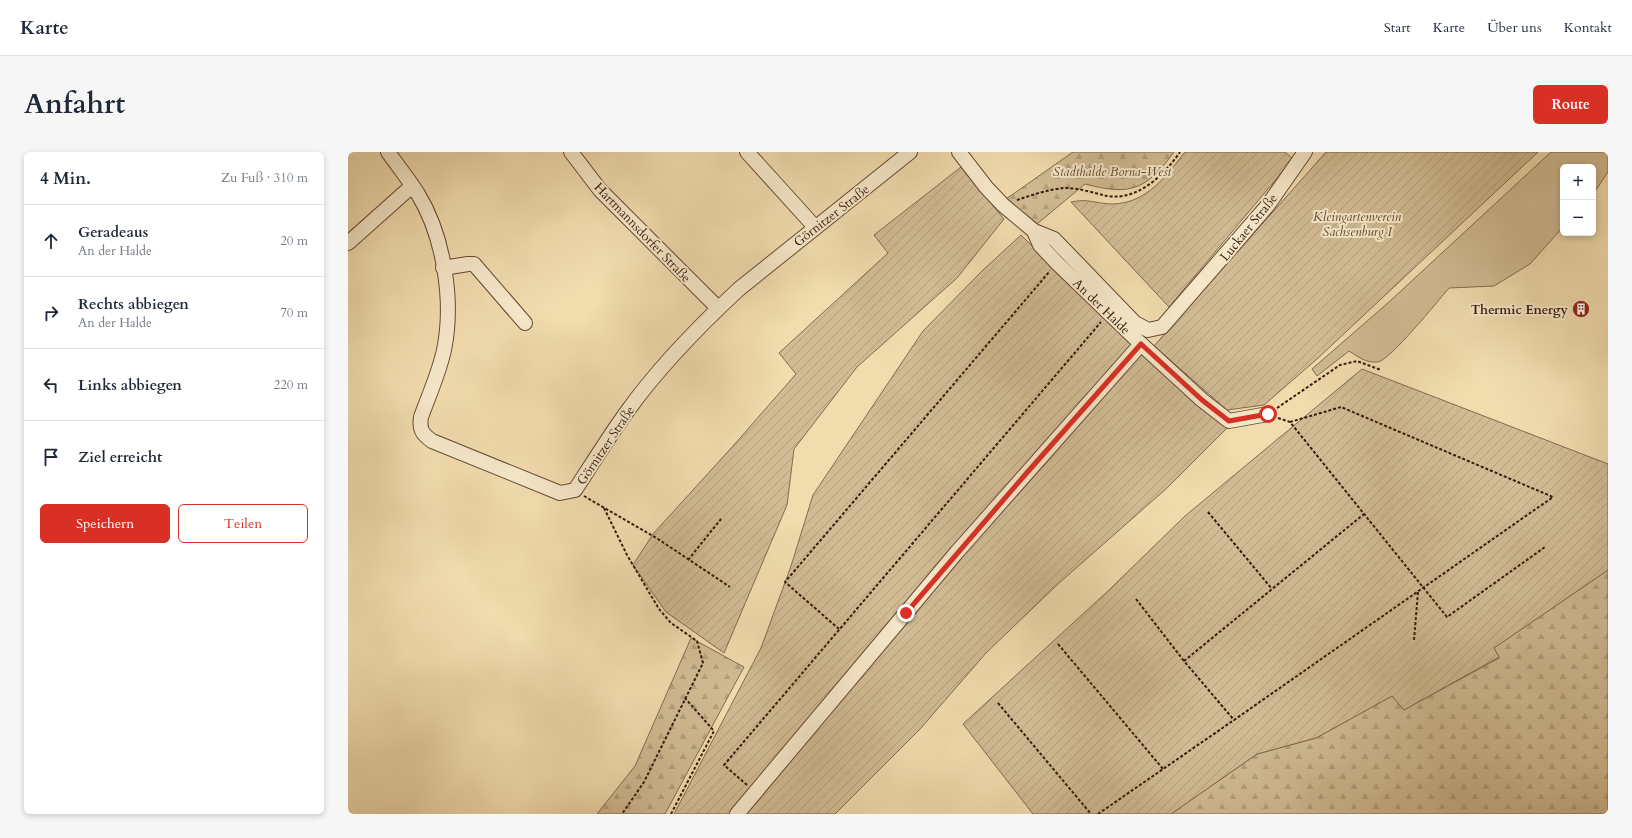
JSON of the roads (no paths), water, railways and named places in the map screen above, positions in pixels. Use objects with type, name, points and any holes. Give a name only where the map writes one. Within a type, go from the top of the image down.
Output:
[{"type":"street","name":"Görnitzer Straße","points":[[388,152],[418,194],[435,230],[443,268],[447,299],[444,350],[421,416],[420,428],[424,435],[432,441],[560,493],[575,490],[626,413],[646,387],[676,351],[718,308],[815,227],[910,152]]},
{"type":"street","name":"Hartmannsdorfer Straße","points":[[571,152],[600,190],[718,308]]},
{"type":"street","points":[[747,152],[815,227]]},
{"type":"street","name":"An der Halde","points":[[959,152],[986,187],[1003,205],[1034,231],[1040,245],[1057,263],[1109,314],[1202,400],[1229,421],[1268,414]]},
{"type":"street","name":"Luckaer Straße","points":[[1034,231],[1054,239],[1135,324],[1148,330],[1162,327],[1268,205],[1305,152]]},
{"type":"street","points":[[348,243],[412,186]]},
{"type":"street","points":[[443,268],[474,264],[525,323]]},
{"type":"street","points":[[737,814],[962,546],[1141,344]]},
{"type":"place","name":"Thermic Energy","points":[[1581,309]]},
{"type":"park label","name":"Stadthalde Borna-West","points":[[1112,171]]},
{"type":"park label","name":"Kleingartenverein Sachsenburg I","points":[[1357,224]]}]
